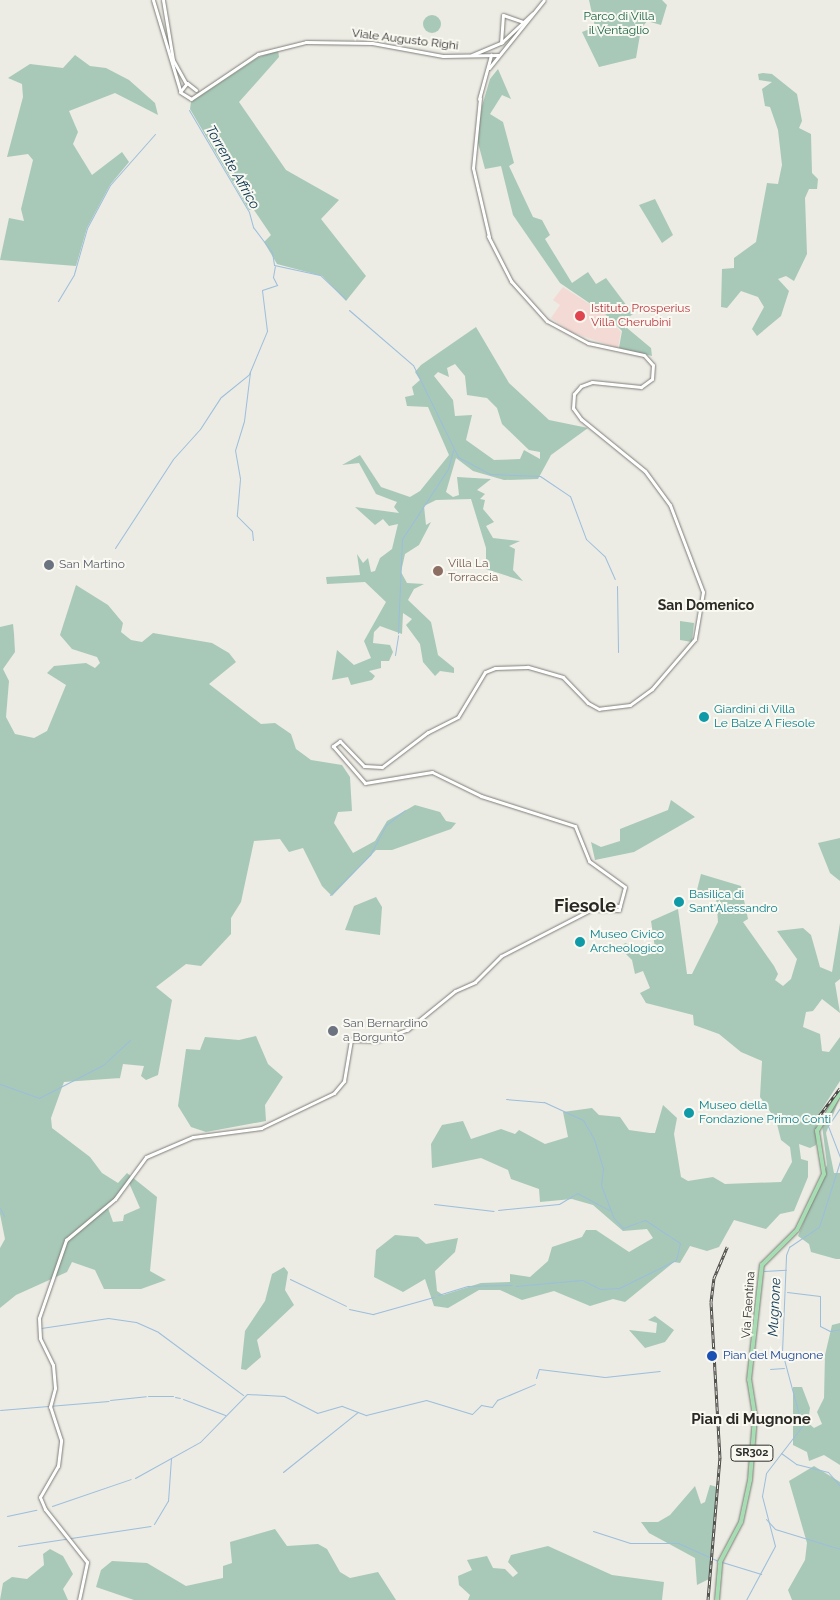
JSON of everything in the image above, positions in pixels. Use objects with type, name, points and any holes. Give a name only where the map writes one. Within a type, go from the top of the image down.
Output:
[{"type":"main road","points":[[153,0],[180,90],[184,98],[193,97],[196,90]]},
{"type":"main road","points":[[163,0],[175,64],[187,83],[196,90],[203,92]]},
{"type":"main road","points":[[489,68],[544,0]]},
{"type":"main road","points":[[501,43],[503,15],[523,22],[523,27]]},
{"type":"main road","name":"Viale Augusto Righi","points":[[469,56],[492,49],[532,16]]},
{"type":"main road","name":"Viale Augusto Righi","points":[[193,97],[256,56],[300,43],[354,42],[428,55],[498,55]]},
{"type":"main road","points":[[79,1600],[89,1567],[40,1497],[60,1459],[60,1433],[50,1406],[55,1378],[39,1329],[48,1289],[66,1240],[114,1199],[143,1159],[192,1137],[261,1128],[299,1107],[342,1087],[351,1040],[376,1041],[407,1030],[480,977],[500,956],[542,937],[571,920],[599,910],[600,905],[604,909],[618,911],[622,903],[624,884],[588,861],[575,826],[480,796],[432,772],[365,783],[334,745],[340,741],[364,766],[382,767],[428,732],[458,717],[485,672],[495,668],[538,670],[566,680],[593,706],[625,706],[652,689],[693,644],[702,590],[685,542],[654,481],[573,408],[574,394],[586,384],[645,386],[654,374],[652,363],[644,356],[598,346],[563,332],[539,313],[516,286],[488,236],[476,195],[472,148],[477,109],[489,68],[492,49]]},
{"type":"main road","points":[[180,90],[187,83]]},
{"type":"main road","name":"Via Faentina","points":[[717,1600],[720,1562],[741,1522],[750,1480],[755,1416],[749,1380],[762,1265],[797,1230],[820,1182],[825,1166],[817,1130],[840,1093]]},
{"type":"shaded area","name":"Istituto Prosperius Villa Cherubini","points":[[563,287],[605,314],[621,332],[618,348],[571,332],[551,318],[560,305],[553,300]]},
{"type":"green space","name":"Parco di Villa il Ventaglio","points":[[589,0],[662,0],[667,5],[661,25],[647,21],[641,29],[636,58],[599,67],[582,32],[595,27]]},
{"type":"green space","points":[[432,15],[438,18],[441,24],[438,30],[432,33],[426,30],[423,24],[426,18]]},
{"type":"green space","points":[[278,50],[279,57],[239,102],[286,170],[339,200],[321,219],[366,276],[346,301],[322,276],[277,264],[264,242],[271,235],[254,210],[249,210],[190,109],[191,102],[257,58]]},
{"type":"green space","points":[[75,55],[90,66],[106,68],[129,80],[155,103],[158,115],[115,93],[69,111],[78,132],[73,144],[92,175],[122,152],[129,162],[110,185],[87,228],[76,266],[0,260],[9,218],[24,221],[21,209],[33,160],[28,154],[7,157],[23,97],[22,84],[8,78],[30,64],[63,68]]},
{"type":"green space","points":[[498,69],[511,99],[502,95],[490,114],[503,122],[514,163],[509,166],[533,217],[542,220],[550,235],[545,239],[572,283],[588,272],[596,284],[606,278],[633,314],[621,323],[651,348],[652,356],[619,348],[622,331],[604,313],[560,283],[513,215],[501,166],[485,169],[477,139],[482,106],[490,79]]},
{"type":"green space","points":[[758,74],[772,74],[797,94],[802,121],[799,128],[811,134],[812,173],[818,179],[817,189],[809,189],[805,198],[807,254],[794,281],[786,276],[778,279],[789,291],[781,316],[757,336],[752,329],[764,307],[758,297],[741,291],[727,308],[721,307],[722,269],[734,268],[734,258],[756,242],[767,183],[778,184],[782,165],[778,130],[770,107],[765,106],[762,89],[772,82],[759,80]]},
{"type":"green space","points":[[655,199],[673,235],[662,243],[639,205]]},
{"type":"green space","points":[[476,327],[509,383],[549,420],[588,428],[551,455],[538,479],[504,480],[473,471],[456,458],[446,492],[453,497],[459,495],[457,477],[491,479],[477,490],[485,494],[480,499],[485,500],[483,509],[494,522],[486,526],[493,538],[520,541],[509,546],[515,549],[513,570],[523,581],[486,569],[486,548],[471,499],[436,500],[424,506],[426,525],[431,522],[419,545],[405,554],[401,572],[407,583],[424,584],[414,589],[408,600],[431,622],[438,655],[454,668],[454,673],[440,671],[435,676],[423,662],[420,644],[406,625],[412,619],[403,613],[402,634],[380,626],[374,632],[373,643],[390,645],[393,652],[389,661],[381,661],[381,668],[369,671],[375,676],[372,680],[351,685],[348,677],[332,680],[337,650],[354,665],[371,658],[364,641],[386,602],[365,582],[327,584],[326,577],[360,575],[357,554],[363,563],[368,558],[371,572],[375,571],[380,558],[392,549],[398,524],[389,526],[383,519],[375,525],[355,507],[399,513],[394,507],[397,502],[376,494],[359,463],[342,465],[360,455],[381,487],[410,497],[420,491],[449,455],[428,407],[407,406],[405,397],[414,395],[412,387],[420,380],[415,372],[421,365]],"holes":[[[455,364],[465,376],[467,395],[487,398],[497,408],[502,424],[529,450],[540,452],[540,459],[524,450],[520,459],[494,460],[466,440],[472,415],[455,416],[453,400],[434,376],[438,372],[449,377],[447,368]]]},
{"type":"green space","points":[[76,585],[108,605],[123,623],[121,632],[131,640],[142,642],[153,633],[212,643],[229,653],[236,662],[209,684],[261,724],[275,723],[291,734],[296,749],[311,760],[342,765],[350,777],[352,811],[338,812],[334,823],[353,853],[375,841],[387,821],[415,805],[440,812],[446,821],[456,823],[451,829],[392,850],[376,850],[332,896],[322,886],[303,848],[289,852],[280,839],[254,841],[241,902],[231,918],[231,934],[201,966],[186,964],[156,987],[172,1000],[158,1075],[146,1080],[141,1076],[144,1066],[123,1064],[120,1078],[64,1082],[51,1118],[52,1128],[90,1157],[102,1173],[118,1183],[127,1173],[157,1197],[150,1271],[166,1280],[141,1289],[104,1289],[95,1270],[72,1262],[67,1272],[16,1295],[0,1308],[0,1248],[5,1239],[0,1214],[0,627],[13,624],[14,634],[15,652],[3,669],[9,681],[6,717],[15,734],[34,738],[47,731],[66,685],[47,673],[54,666],[86,663],[95,668],[100,663],[97,657],[72,649],[60,635]],"holes":[[[129,1183],[140,1208],[124,1215],[123,1221],[113,1222],[108,1208]]]},
{"type":"green space","points":[[680,621],[694,623],[692,642],[680,640]]},
{"type":"green space","points":[[671,800],[695,817],[634,852],[595,860],[591,842],[601,847],[620,841],[620,829],[668,810]]},
{"type":"green space","points":[[840,838],[840,881],[830,873],[818,843]]},
{"type":"green space","points":[[701,874],[741,886],[748,919],[743,922],[774,966],[778,974],[775,980],[783,986],[791,979],[797,959],[777,931],[803,928],[811,935],[820,967],[832,972],[840,923],[840,979],[835,983],[840,1013],[822,999],[813,1011],[806,1012],[803,1027],[820,1034],[822,1051],[829,1052],[840,1037],[840,1081],[817,1117],[816,1145],[810,1148],[799,1144],[801,1159],[808,1161],[808,1177],[794,1211],[780,1214],[766,1229],[734,1220],[719,1247],[707,1251],[690,1246],[680,1263],[674,1262],[625,1302],[613,1299],[590,1306],[554,1291],[522,1300],[500,1290],[479,1290],[448,1308],[434,1306],[425,1279],[403,1292],[374,1277],[376,1250],[395,1235],[418,1237],[426,1244],[458,1238],[455,1252],[435,1271],[437,1291],[443,1295],[481,1283],[510,1282],[510,1274],[530,1277],[548,1261],[552,1247],[582,1237],[586,1230],[596,1230],[629,1252],[653,1238],[647,1229],[623,1231],[593,1205],[572,1199],[540,1202],[539,1189],[511,1179],[508,1170],[481,1158],[432,1168],[431,1144],[442,1125],[463,1121],[471,1139],[501,1129],[515,1134],[519,1130],[545,1144],[568,1137],[563,1112],[592,1108],[599,1115],[620,1117],[629,1130],[655,1133],[663,1105],[677,1118],[674,1134],[681,1177],[688,1181],[713,1177],[725,1184],[781,1182],[792,1162],[790,1147],[781,1140],[776,1120],[760,1097],[762,1061],[741,1052],[719,1034],[694,1025],[693,1015],[646,1003],[640,993],[650,988],[643,971],[635,974],[632,960],[621,949],[625,943],[642,950],[655,948],[651,921],[678,909],[687,974],[692,974],[718,922],[716,896],[697,890]]},
{"type":"green space","points":[[376,897],[382,907],[380,935],[345,930],[354,906]]},
{"type":"green space","points":[[256,1036],[268,1064],[283,1077],[265,1105],[266,1121],[206,1132],[191,1127],[178,1106],[186,1049],[200,1050],[205,1037],[239,1040]]},
{"type":"green space","points":[[840,1097],[826,1133],[834,1173],[840,1173],[840,1259],[836,1259],[811,1252],[809,1244],[798,1236],[827,1165],[822,1125]]},
{"type":"green space","points":[[284,1267],[288,1272],[285,1290],[294,1305],[257,1340],[261,1357],[246,1370],[241,1369],[245,1331],[265,1301],[272,1274]]},
{"type":"green space","points":[[655,1316],[674,1330],[665,1342],[645,1348],[629,1330],[656,1333],[657,1323],[648,1320]]},
{"type":"green space","points":[[840,1323],[840,1465],[824,1455],[809,1461],[807,1452],[793,1445],[793,1387],[802,1387],[810,1408],[808,1423],[814,1428],[822,1424],[817,1412],[824,1398],[825,1355],[832,1325]]},
{"type":"green space","points":[[814,1466],[840,1482],[840,1600],[792,1600],[788,1590],[805,1560],[807,1543],[789,1481]]},
{"type":"green space","points":[[710,1485],[717,1487],[709,1579],[697,1585],[695,1558],[649,1533],[641,1522],[658,1522],[670,1515],[695,1486],[701,1504],[705,1502]]},
{"type":"green space","points":[[275,1529],[287,1546],[318,1544],[327,1549],[340,1572],[350,1578],[378,1572],[396,1600],[134,1600],[96,1587],[101,1570],[112,1561],[147,1563],[186,1586],[223,1578],[223,1566],[232,1563],[230,1542]]},
{"type":"green space","points":[[548,1546],[612,1575],[664,1582],[662,1600],[468,1600],[470,1595],[459,1585],[458,1576],[472,1570],[467,1560],[487,1556],[493,1568],[505,1569],[513,1577],[518,1573],[508,1562],[511,1555]]},
{"type":"green space","points":[[50,1549],[63,1556],[73,1574],[63,1589],[68,1600],[0,1600],[3,1583],[12,1577],[27,1579],[44,1565],[43,1554]]},
{"type":"waterway","name":"Torrente Affrico","points":[[189,110],[249,212],[253,227],[272,252],[274,265],[320,275],[346,299]]},
{"type":"waterway","points":[[58,301],[74,274],[87,228],[110,185],[155,134]]},
{"type":"waterway","points":[[115,548],[173,459],[200,429],[221,397],[249,374],[267,331],[262,290],[277,285],[273,277],[275,266]]},
{"type":"waterway","name":"Torrente Affrico","points":[[349,310],[413,365],[458,457],[490,474],[540,476],[570,496],[586,539],[605,557],[615,579]]},
{"type":"waterway","points":[[250,372],[244,421],[235,450],[240,479],[237,516],[252,531],[253,540]]},
{"type":"waterway","points":[[398,633],[402,539],[448,469],[453,450]]},
{"type":"waterway","name":"Torrente Affrico","points":[[617,586],[618,652]]},
{"type":"waterway","points":[[395,655],[398,635]]},
{"type":"waterway","points":[[330,895],[370,855],[386,825],[405,810]]},
{"type":"waterway","points":[[0,1084],[39,1098],[103,1065],[130,1040]]},
{"type":"waterway","points":[[506,1099],[544,1102],[583,1120],[594,1139],[603,1169],[601,1185],[613,1217],[623,1228],[645,1220],[680,1243],[676,1260],[619,1288],[600,1289],[582,1280],[515,1286]]},
{"type":"waterway","name":"Mugnone","points":[[840,1108],[828,1126],[840,1158]]},
{"type":"waterway","name":"Mugnone","points":[[746,1600],[775,1546],[762,1496],[766,1473],[802,1426],[782,1352],[786,1255],[789,1247],[819,1227],[840,1161]]},
{"type":"waterway","points":[[498,1210],[559,1204],[577,1193],[609,1210]]},
{"type":"waterway","points":[[434,1204],[494,1211]]},
{"type":"waterway","points":[[0,1208],[4,1216]]},
{"type":"waterway","points":[[764,1271],[786,1270]]},
{"type":"waterway","points":[[290,1279],[346,1306]]},
{"type":"waterway","points":[[438,1295],[467,1286],[512,1285]]},
{"type":"waterway","points":[[787,1292],[820,1296],[820,1326],[830,1331],[840,1329]]},
{"type":"waterway","points":[[349,1309],[373,1314],[434,1297]]},
{"type":"waterway","points":[[41,1328],[108,1318],[136,1322],[158,1332],[243,1395]]},
{"type":"waterway","points":[[770,1369],[784,1368]]},
{"type":"waterway","points":[[536,1378],[539,1369],[605,1377],[660,1371]]},
{"type":"waterway","points":[[135,1478],[200,1442],[247,1394],[284,1396],[317,1413],[342,1406],[366,1415],[426,1400],[472,1414],[481,1405],[492,1407],[497,1400],[535,1384]]},
{"type":"waterway","points":[[110,1400],[146,1396]]},
{"type":"waterway","points":[[148,1396],[173,1396]]},
{"type":"waterway","points":[[175,1397],[180,1398]]},
{"type":"waterway","points":[[183,1399],[225,1415]]},
{"type":"waterway","points":[[0,1410],[109,1401]]},
{"type":"waterway","points":[[283,1472],[358,1412]]},
{"type":"waterway","points":[[781,1453],[796,1464],[828,1472],[840,1486]]},
{"type":"waterway","points":[[154,1524],[168,1501],[171,1458]]},
{"type":"waterway","points":[[52,1506],[131,1479]]},
{"type":"waterway","points":[[7,1516],[36,1510]]},
{"type":"waterway","points":[[766,1519],[775,1529],[840,1549]]},
{"type":"waterway","points":[[18,1546],[151,1526]]},
{"type":"waterway","points":[[593,1531],[630,1543],[678,1543],[718,1561]]},
{"type":"waterway","points":[[722,1562],[761,1574]]},
{"type":"railway","points":[[819,1116],[840,1088]]},
{"type":"railway","points":[[708,1600],[720,1458],[711,1302],[714,1278],[727,1247]]},
{"type":"place","name":"Istituto Prosperius Villa Cherubini","points":[[580,316]]},
{"type":"place","name":"San Martino","points":[[49,565]]},
{"type":"place","name":"Villa La Torraccia","points":[[438,571]]},
{"type":"place","name":"Giardini di Villa Le Balze A Fiesole","points":[[704,717]]},
{"type":"place","name":"Basilica di Sant'Alessandro","points":[[679,902]]},
{"type":"place","name":"Museo Civico Archeologico","points":[[580,942]]},
{"type":"place","name":"San Bernardino a Borgunto","points":[[333,1031]]},
{"type":"place","name":"Museo della Fondazione Primo Conti","points":[[689,1113]]},
{"type":"place","name":"Pian del Mugnone","points":[[712,1356]]},
{"type":"district","name":"San Domenico","points":[[706,605]]},
{"type":"district","name":"Fiesole","points":[[585,906]]},
{"type":"district","name":"Pian di Mugnone","points":[[751,1420]]}]
